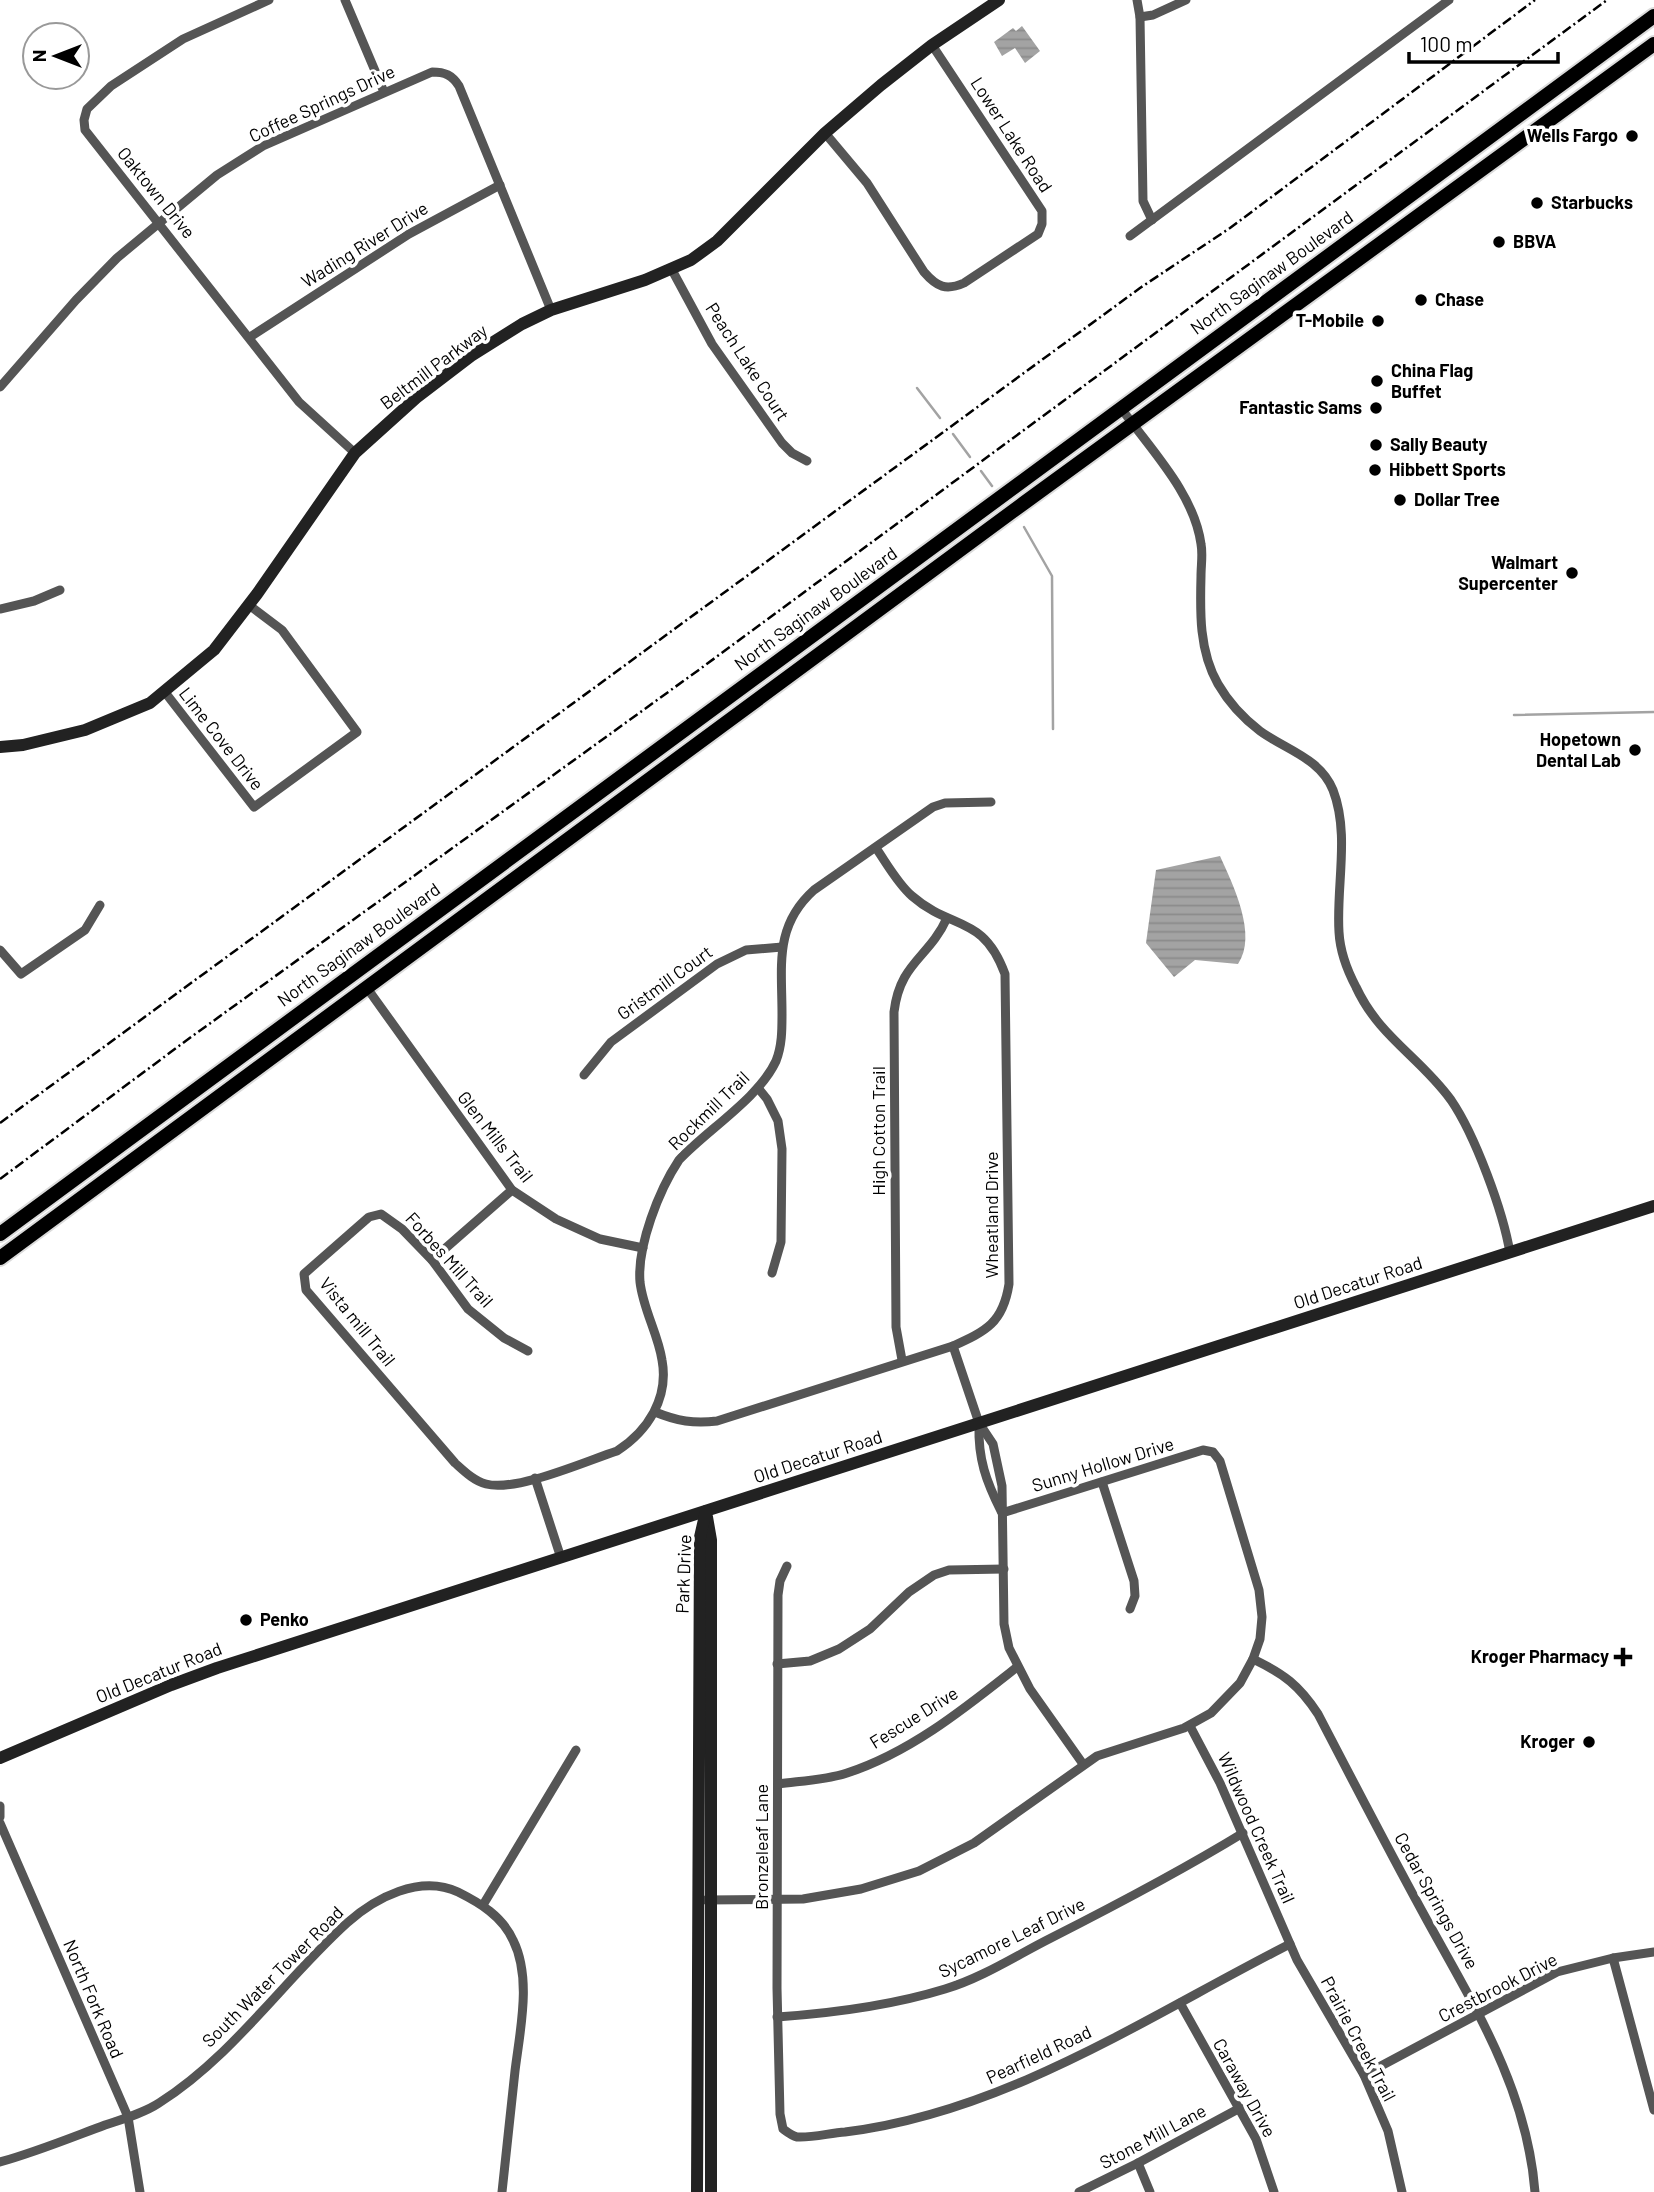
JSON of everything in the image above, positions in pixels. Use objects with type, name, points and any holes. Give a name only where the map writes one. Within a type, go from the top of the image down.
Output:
[{"type":"main road","name":"North Saginaw Boulevard","points":[[0,1234],[1654,16]]},
{"type":"main road","points":[[0,1258],[1132,424],[1654,44]]},
{"type":"street","name":"Oaktown Drive","points":[[269,0],[184,39],[111,86],[87,109],[85,130],[299,402],[355,453]]},
{"type":"street","points":[[345,0],[384,92]]},
{"type":"street","name":"Beltmill Parkway","points":[[0,747],[23,745],[85,730],[150,703],[214,650],[249,605],[355,453],[416,398],[471,356],[522,324],[551,310],[672,270],[691,260],[716,241],[825,133],[932,45],[999,0]]},
{"type":"street","points":[[1137,0],[1140,16],[1143,201],[1152,220]]},
{"type":"street","points":[[1140,16],[1153,15],[1186,0]]},
{"type":"street","points":[[1130,236],[1449,0]]},
{"type":"street","name":"Lower Lake Road","points":[[825,133],[867,183],[924,272],[933,283],[942,288],[953,288],[964,283],[1038,234],[1042,224],[1042,211],[932,45]]},
{"type":"street","name":"Coffee Springs Drive","points":[[0,387],[76,300],[117,258],[217,175],[263,146],[432,72],[443,72],[453,77],[551,310]]},
{"type":"street","name":"Wading River Drive","points":[[250,337],[409,234],[500,185]]},
{"type":"street","name":"Peach Lake Court","points":[[672,270],[712,344],[782,443],[792,453],[807,461]]},
{"type":"street","points":[[1121,408],[1178,486],[1195,521],[1202,545],[1201,628],[1205,653],[1217,682],[1235,710],[1261,732],[1315,764],[1333,789],[1341,823],[1339,933],[1342,954],[1367,1010],[1451,1101],[1474,1143],[1501,1214],[1510,1252]]},
{"type":"street","points":[[0,609],[34,601],[60,590]]},
{"type":"street","name":"Lime Cove Drive","points":[[164,691],[254,807],[357,732],[282,631],[249,605]]},
{"type":"street","name":"Rockmill Trail","points":[[486,1484],[506,1485],[535,1478],[617,1451],[643,1430],[655,1412],[663,1378],[663,1360],[640,1283],[643,1248],[652,1218],[679,1160],[758,1088],[776,1060],[781,1045],[782,947],[785,931],[802,901],[814,890],[933,807],[945,803],[991,802]]},
{"type":"street","name":"Wheatland Drive","points":[[655,1412],[693,1423],[717,1421],[902,1360],[953,1346],[978,1335],[996,1321],[1007,1299],[1007,989],[1002,966],[990,943],[976,930],[947,918],[910,895],[876,848]]},
{"type":"street","points":[[0,950],[21,974],[85,930],[100,905]]},
{"type":"street","name":"High Cotton Trail","points":[[902,1360],[896,1327],[894,1012],[900,983],[909,968],[938,937],[947,918]]},
{"type":"street","name":"Gristmill Court","points":[[584,1075],[611,1042],[717,964],[746,950],[782,947]]},
{"type":"street","name":"Glen Mills Trail","points":[[367,988],[512,1190],[556,1219],[600,1239],[643,1248]]},
{"type":"street","points":[[758,1088],[778,1121],[782,1149],[781,1241],[772,1273]]},
{"type":"street","points":[[432,1260],[512,1190]]},
{"type":"street","name":"Old Decatur Road","points":[[0,1758],[171,1685],[354,1622],[561,1558],[1654,1206]]},
{"type":"street","name":"Forbes Mill Trail","points":[[381,1214],[402,1229],[432,1260],[468,1309],[504,1338],[528,1351]]},
{"type":"street","name":"Vista mill Trail","points":[[381,1214],[369,1217],[304,1274],[306,1290],[455,1463],[477,1481],[486,1484]]},
{"type":"street","points":[[953,1346],[979,1423],[993,1444],[1002,1486],[1004,1624],[1009,1648],[1017,1667],[1083,1764]]},
{"type":"street","points":[[979,1423],[979,1451],[989,1487],[1002,1513]]},
{"type":"street","name":"Sunny Hollow Drive","points":[[1002,1513],[1203,1450],[1213,1452],[1220,1461],[1259,1590],[1262,1617],[1260,1639],[1253,1659]]},
{"type":"street","points":[[535,1478],[561,1558]]},
{"type":"street","points":[[1102,1482],[1134,1581],[1135,1596],[1130,1609]]},
{"type":"street","name":"Park Drive","points":[[697,2192],[711,1540],[706,1511]]},
{"type":"street","name":"Bronzeleaf Lane","points":[[783,2129],[780,2114],[778,2017],[778,1595],[780,1581],[787,1566]]},
{"type":"street","points":[[778,1664],[810,1661],[839,1649],[870,1629],[909,1592],[934,1575],[949,1570],[1004,1569]]},
{"type":"street","points":[[705,1900],[803,1899],[862,1889],[919,1871],[974,1843],[1056,1787],[1083,1764],[1111,1750],[1190,1726],[1211,1713],[1240,1683],[1253,1659]]},
{"type":"street","name":"Cedar Springs Drive","points":[[1253,1659],[1293,1682],[1318,1714],[1429,1924],[1480,2014],[1512,2092],[1531,2159],[1535,2192]]},
{"type":"street","name":"Fescue Drive","points":[[778,1784],[845,1774],[892,1755],[940,1725],[1017,1667]]},
{"type":"street","name":"Wildwood Creek Trail","points":[[1190,1726],[1243,1833],[1290,1944]]},
{"type":"street","points":[[482,1905],[576,1750]]},
{"type":"street","points":[[0,1807],[0,1817]]},
{"type":"street","name":"North Fork Road","points":[[0,1823],[128,2117],[140,2192]]},
{"type":"street","name":"Sycamore Leaf Drive","points":[[778,2017],[890,2005],[949,1988],[1090,1917],[1243,1833]]},
{"type":"street","name":"South Water Tower Road","points":[[0,2162],[30,2154],[158,2104],[202,2069],[263,2011],[347,1923],[376,1901],[398,1891],[421,1886],[452,1889],[482,1905],[506,1927],[514,1941],[521,1964],[521,2018],[502,2192]]},
{"type":"street","name":"Park Drive","points":[[705,1900],[711,2192]]},
{"type":"street","name":"Pearfield Road","points":[[783,2129],[796,2137],[871,2129],[933,2115],[1002,2091],[1180,2003],[1290,1944]]},
{"type":"street","name":"Prairie Creek Trail","points":[[1290,1944],[1364,2075],[1388,2131],[1402,2192]]},
{"type":"street","name":"Crestbrook Drive","points":[[1364,2075],[1557,1972],[1613,1958],[1654,1952]]},
{"type":"street","points":[[1613,1958],[1651,2087],[1654,2110]]},
{"type":"street","name":"Caraway Drive","points":[[1180,2003],[1256,2139],[1274,2192]]},
{"type":"street","name":"Stone Mill Lane","points":[[1079,2192],[1240,2108]]},
{"type":"street","points":[[1138,2163],[1150,2192]]},
{"type":"shaded area","points":[[1022,26],[1040,51],[1025,63],[1015,48],[1002,56],[994,42],[1013,28],[1016,31]]},
{"type":"shaded area","points":[[1220,856],[1245,925],[1244,952],[1238,964],[1195,960],[1174,977],[1146,943],[1156,870]]},
{"type":"waterway","points":[[917,388],[940,418]]},
{"type":"waterway","points":[[953,434],[970,457]]},
{"type":"waterway","points":[[981,471],[992,486]]},
{"type":"waterway","points":[[1024,527],[1052,576],[1053,729]]},
{"type":"waterway","points":[[1514,715],[1654,712]]},
{"type":"railway","points":[[0,1123],[1140,288],[1230,228],[1535,0]]},
{"type":"railway","points":[[0,1179],[187,1040],[700,669],[1607,0]]},
{"type":"place","name":"Wells Fargo","points":[[1632,136]]},
{"type":"place","name":"Starbucks","points":[[1537,203]]},
{"type":"place","name":"BBVA","points":[[1499,242]]},
{"type":"place","name":"Chase","points":[[1421,300]]},
{"type":"place","name":"T-Mobile","points":[[1378,321]]},
{"type":"place","name":"China Flag Buffet","points":[[1377,381]]},
{"type":"place","name":"Fantastic Sams","points":[[1376,408]]},
{"type":"place","name":"Sally Beauty","points":[[1376,445]]},
{"type":"place","name":"Hibbett Sports","points":[[1375,470]]},
{"type":"place","name":"Dollar Tree","points":[[1400,500]]},
{"type":"place","name":"Walmart Supercenter","points":[[1572,573]]},
{"type":"place","name":"Hopetown Dental Lab","points":[[1635,750]]},
{"type":"place","name":"Penko","points":[[246,1620]]},
{"type":"place","name":"Kroger Pharmacy","points":[[1623,1657]]},
{"type":"place","name":"Kroger","points":[[1589,1742]]}]
